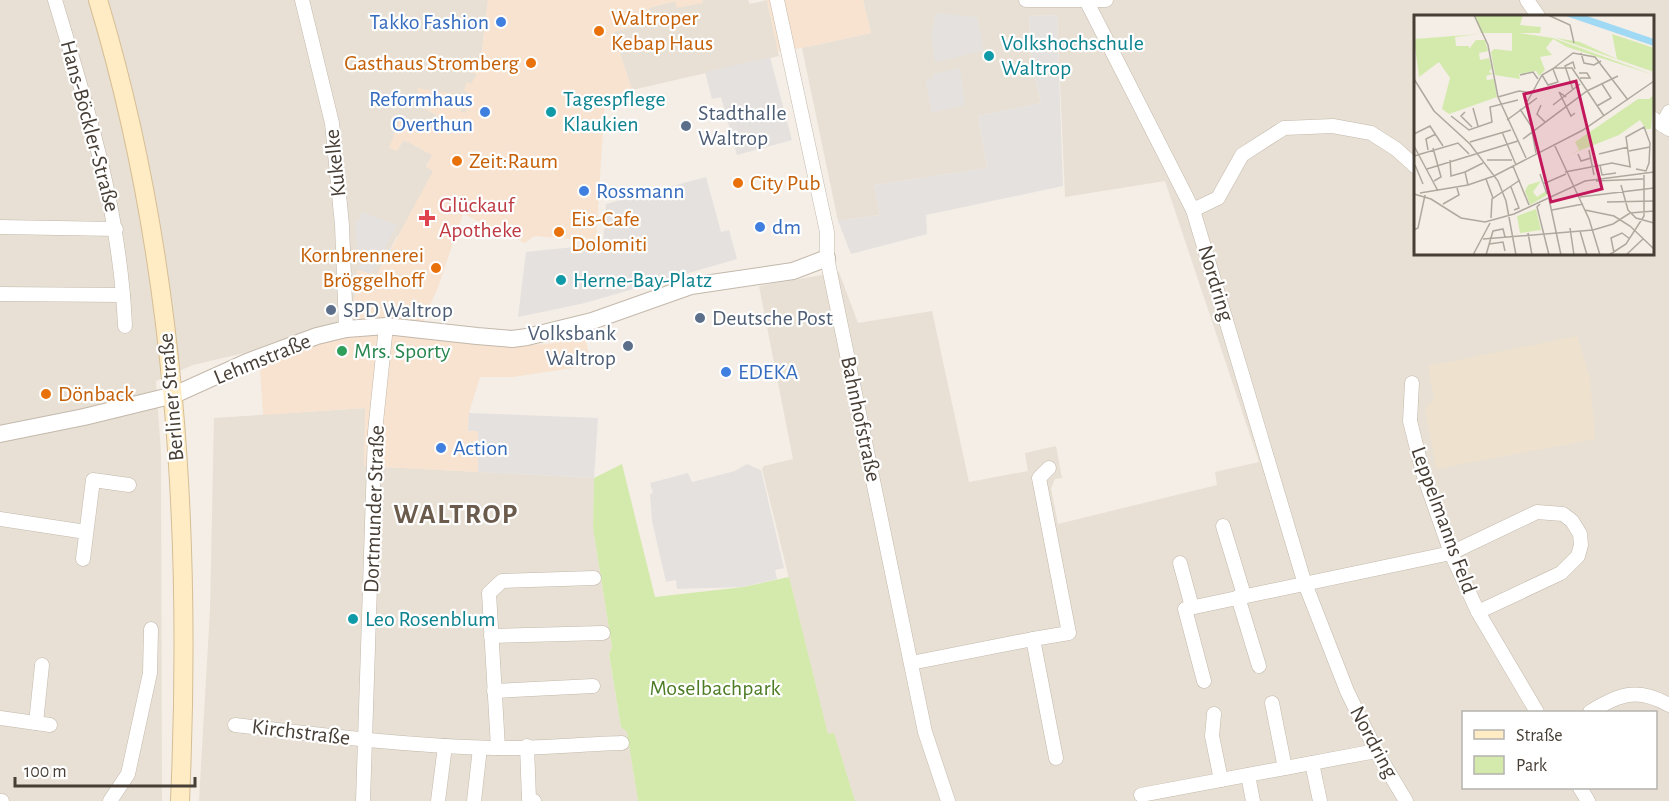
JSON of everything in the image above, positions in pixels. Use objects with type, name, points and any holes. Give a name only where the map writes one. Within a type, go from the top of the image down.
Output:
[{"type":"main road","name":"Berliner Straße","points":[[98,0],[131,117],[147,198],[174,395],[184,626],[180,801]]},
{"type":"street","name":"Hans-Böckler-Straße","points":[[55,0],[99,144],[116,229],[124,326]]},
{"type":"street","name":"Kukelke","points":[[302,0],[332,123],[342,225],[346,329]]},
{"type":"street","name":"Bahnhofstraße","points":[[777,0],[827,232],[827,258],[911,663],[926,732],[948,801]]},
{"type":"street","points":[[1026,0],[1106,0]]},
{"type":"street","points":[[1527,0],[1537,15]]},
{"type":"street","name":"Nordring","points":[[1086,1],[1193,210],[1304,582],[1347,691],[1376,751],[1406,801]]},
{"type":"street","points":[[1661,124],[1669,112]]},
{"type":"street","points":[[1193,210],[1218,198],[1242,155],[1284,128],[1333,126],[1371,132],[1396,148],[1414,165]]},
{"type":"street","points":[[0,228],[116,229]]},
{"type":"street","name":"Lehmstraße","points":[[0,434],[174,395],[248,362],[317,336],[346,329],[386,326],[512,339],[527,337],[592,321],[691,286],[793,271],[827,258]]},
{"type":"street","points":[[0,294],[123,295]]},
{"type":"street","name":"Dortmunder Straße","points":[[363,801],[375,432],[386,326]]},
{"type":"street","name":"Leppelmanns Feld","points":[[1412,383],[1410,421],[1423,473],[1451,553],[1478,612],[1536,711]]},
{"type":"street","points":[[911,663],[1070,633],[1039,478],[1049,468]]},
{"type":"street","points":[[83,559],[86,532],[86,480],[129,485]]},
{"type":"street","points":[[1204,681],[1185,609],[1304,582],[1451,553],[1537,512],[1563,514],[1572,521],[1580,534],[1578,556],[1561,573],[1478,612]]},
{"type":"street","points":[[0,519],[86,532]]},
{"type":"street","points":[[1223,526],[1259,666]]},
{"type":"street","points":[[1180,563],[1192,607]]},
{"type":"street","points":[[498,748],[489,593],[502,581],[594,578]]},
{"type":"street","points":[[110,801],[128,774],[150,673],[151,629]]},
{"type":"street","points":[[491,636],[603,633]]},
{"type":"street","points":[[1033,639],[1056,758]]},
{"type":"street","points":[[0,718],[43,724],[42,665]]},
{"type":"street","points":[[494,691],[592,686]]},
{"type":"street","points":[[1592,711],[1616,696],[1640,694],[1669,705]]},
{"type":"street","points":[[1272,703],[1285,768]]},
{"type":"street","points":[[1214,714],[1212,736],[1221,780]]},
{"type":"street","name":"Kirchstraße","points":[[235,724],[366,740],[480,748],[622,743]]},
{"type":"street","points":[[438,801],[445,746]]},
{"type":"street","points":[[527,746],[529,799],[534,801]]},
{"type":"street","points":[[474,801],[480,748]]},
{"type":"street","points":[[1141,795],[1376,751]]},
{"type":"street","points":[[1312,763],[1320,801]]},
{"type":"street","points":[[1248,775],[1253,801]]},
{"type":"street","points":[[1186,787],[1189,801]]},
{"type":"shaded area","points":[[0,0],[488,0],[481,59],[477,63],[467,62],[479,75],[465,114],[460,111],[463,103],[420,95],[421,106],[454,126],[450,135],[421,121],[404,140],[433,155],[426,166],[435,172],[377,275],[357,270],[358,285],[346,329],[193,365],[156,381],[161,453],[162,801],[0,801]]},
{"type":"shaded area","points":[[488,0],[702,0],[703,3],[677,8],[675,1],[649,8],[651,14],[633,18],[635,26],[613,32],[632,90],[605,98],[596,241],[534,236],[525,243],[463,214],[438,287],[420,329],[512,339],[529,345],[548,344],[584,335],[592,365],[513,377],[480,377],[469,413],[468,430],[478,431],[478,472],[364,466],[365,408],[263,415],[260,370],[317,336],[346,329],[358,285],[357,270],[377,275],[433,171],[426,167],[432,155],[404,140],[397,151],[389,148],[400,119],[421,121],[450,135],[454,126],[420,105],[422,100],[417,88],[464,96],[460,111],[465,113],[471,94],[464,90],[467,82],[471,84],[477,74],[465,71],[466,62],[477,63],[481,58]]},
{"type":"shaded area","points":[[702,0],[748,0],[750,4],[767,0],[779,56],[632,90],[613,32],[635,26],[633,18],[649,8],[675,1],[677,7],[703,2]]},
{"type":"shaded area","points":[[767,0],[863,0],[871,33],[778,51]]},
{"type":"shaded area","points":[[863,0],[1669,0],[1669,801],[855,801],[834,734],[828,735],[762,469],[764,466],[793,459],[759,286],[839,272],[858,323],[932,311],[969,482],[1028,471],[1025,453],[1056,446],[1062,478],[1055,479],[1051,488],[1058,524],[1217,485],[1215,472],[1259,462],[1165,181],[1065,197],[1057,15],[1029,16],[1031,61],[1041,103],[978,116],[987,168],[874,185],[880,215],[838,221],[802,48],[871,33]]},
{"type":"shaded area","points":[[936,13],[977,17],[984,51],[935,62],[931,35]]},
{"type":"shaded area","points":[[1057,15],[1063,186],[926,215],[927,234],[851,254],[838,221],[880,215],[874,185],[987,168],[978,116],[1041,103],[1031,60],[1029,16]]},
{"type":"shaded area","points":[[770,57],[792,140],[737,155],[721,97],[712,99],[705,72]]},
{"type":"shaded area","points":[[960,68],[965,105],[931,113],[926,80],[934,78],[933,74]]},
{"type":"shaded area","points":[[706,177],[721,232],[729,230],[737,259],[585,303],[518,317],[526,252],[603,244],[606,204]]},
{"type":"shaded area","points":[[362,212],[397,225],[371,274],[359,270],[355,221],[359,220]]},
{"type":"shaded area","points":[[1577,336],[1590,378],[1595,439],[1436,469],[1425,408],[1434,400],[1428,366]]},
{"type":"shaded area","points":[[366,408],[364,466],[594,478],[593,528],[612,647],[609,655],[621,727],[627,731],[638,801],[199,801],[210,610],[214,418]]},
{"type":"shaded area","points":[[469,413],[598,418],[594,478],[478,472],[478,431],[468,431]]},
{"type":"shaded area","points":[[747,464],[761,470],[784,568],[775,570],[777,579],[743,587],[677,589],[676,580],[666,582],[652,521],[650,494],[653,493],[650,483],[688,473],[692,482],[735,471]]},
{"type":"green space","name":"Moselbachpark","points":[[622,464],[655,597],[743,587],[789,577],[828,734],[834,733],[855,801],[638,801],[627,732],[621,727],[609,654],[612,647],[593,528],[594,478]]},
{"type":"place","name":"Takko Fashion","points":[[501,22]]},
{"type":"place","name":"Waltroper Kebap Haus","points":[[599,31]]},
{"type":"place","name":"Volkshochschule Waltrop","points":[[989,56]]},
{"type":"place","name":"Gasthaus Stromberg","points":[[531,63]]},
{"type":"place","name":"Reformhaus Overthun","points":[[485,112]]},
{"type":"place","name":"Tagespflege Klaukien","points":[[551,112]]},
{"type":"place","name":"Stadthalle Waltrop","points":[[686,126]]},
{"type":"place","name":"Zeit:Raum","points":[[457,161]]},
{"type":"place","name":"City Pub","points":[[738,183]]},
{"type":"place","name":"Rossmann","points":[[584,191]]},
{"type":"place","name":"Glückauf Apotheke","points":[[427,218]]},
{"type":"place","name":"dm","points":[[760,227]]},
{"type":"place","name":"Eis-Cafe Dolomiti","points":[[559,232]]},
{"type":"place","name":"Kornbrennerei Bröggelhoff","points":[[436,268]]},
{"type":"place","name":"Herne-Bay-Platz","points":[[561,280]]},
{"type":"place","name":"SPD Waltrop","points":[[331,310]]},
{"type":"place","name":"Deutsche Post","points":[[700,318]]},
{"type":"place","name":"Volksbank Waltrop","points":[[628,346]]},
{"type":"place","name":"Mrs. Sporty","points":[[342,351]]},
{"type":"place","name":"EDEKA","points":[[726,372]]},
{"type":"place","name":"Dönback","points":[[46,394]]},
{"type":"place","name":"Action","points":[[441,448]]},
{"type":"place","name":"Leo Rosenblum","points":[[353,619]]},
{"type":"district","name":"WALTROP","points":[[456,515]]}]
